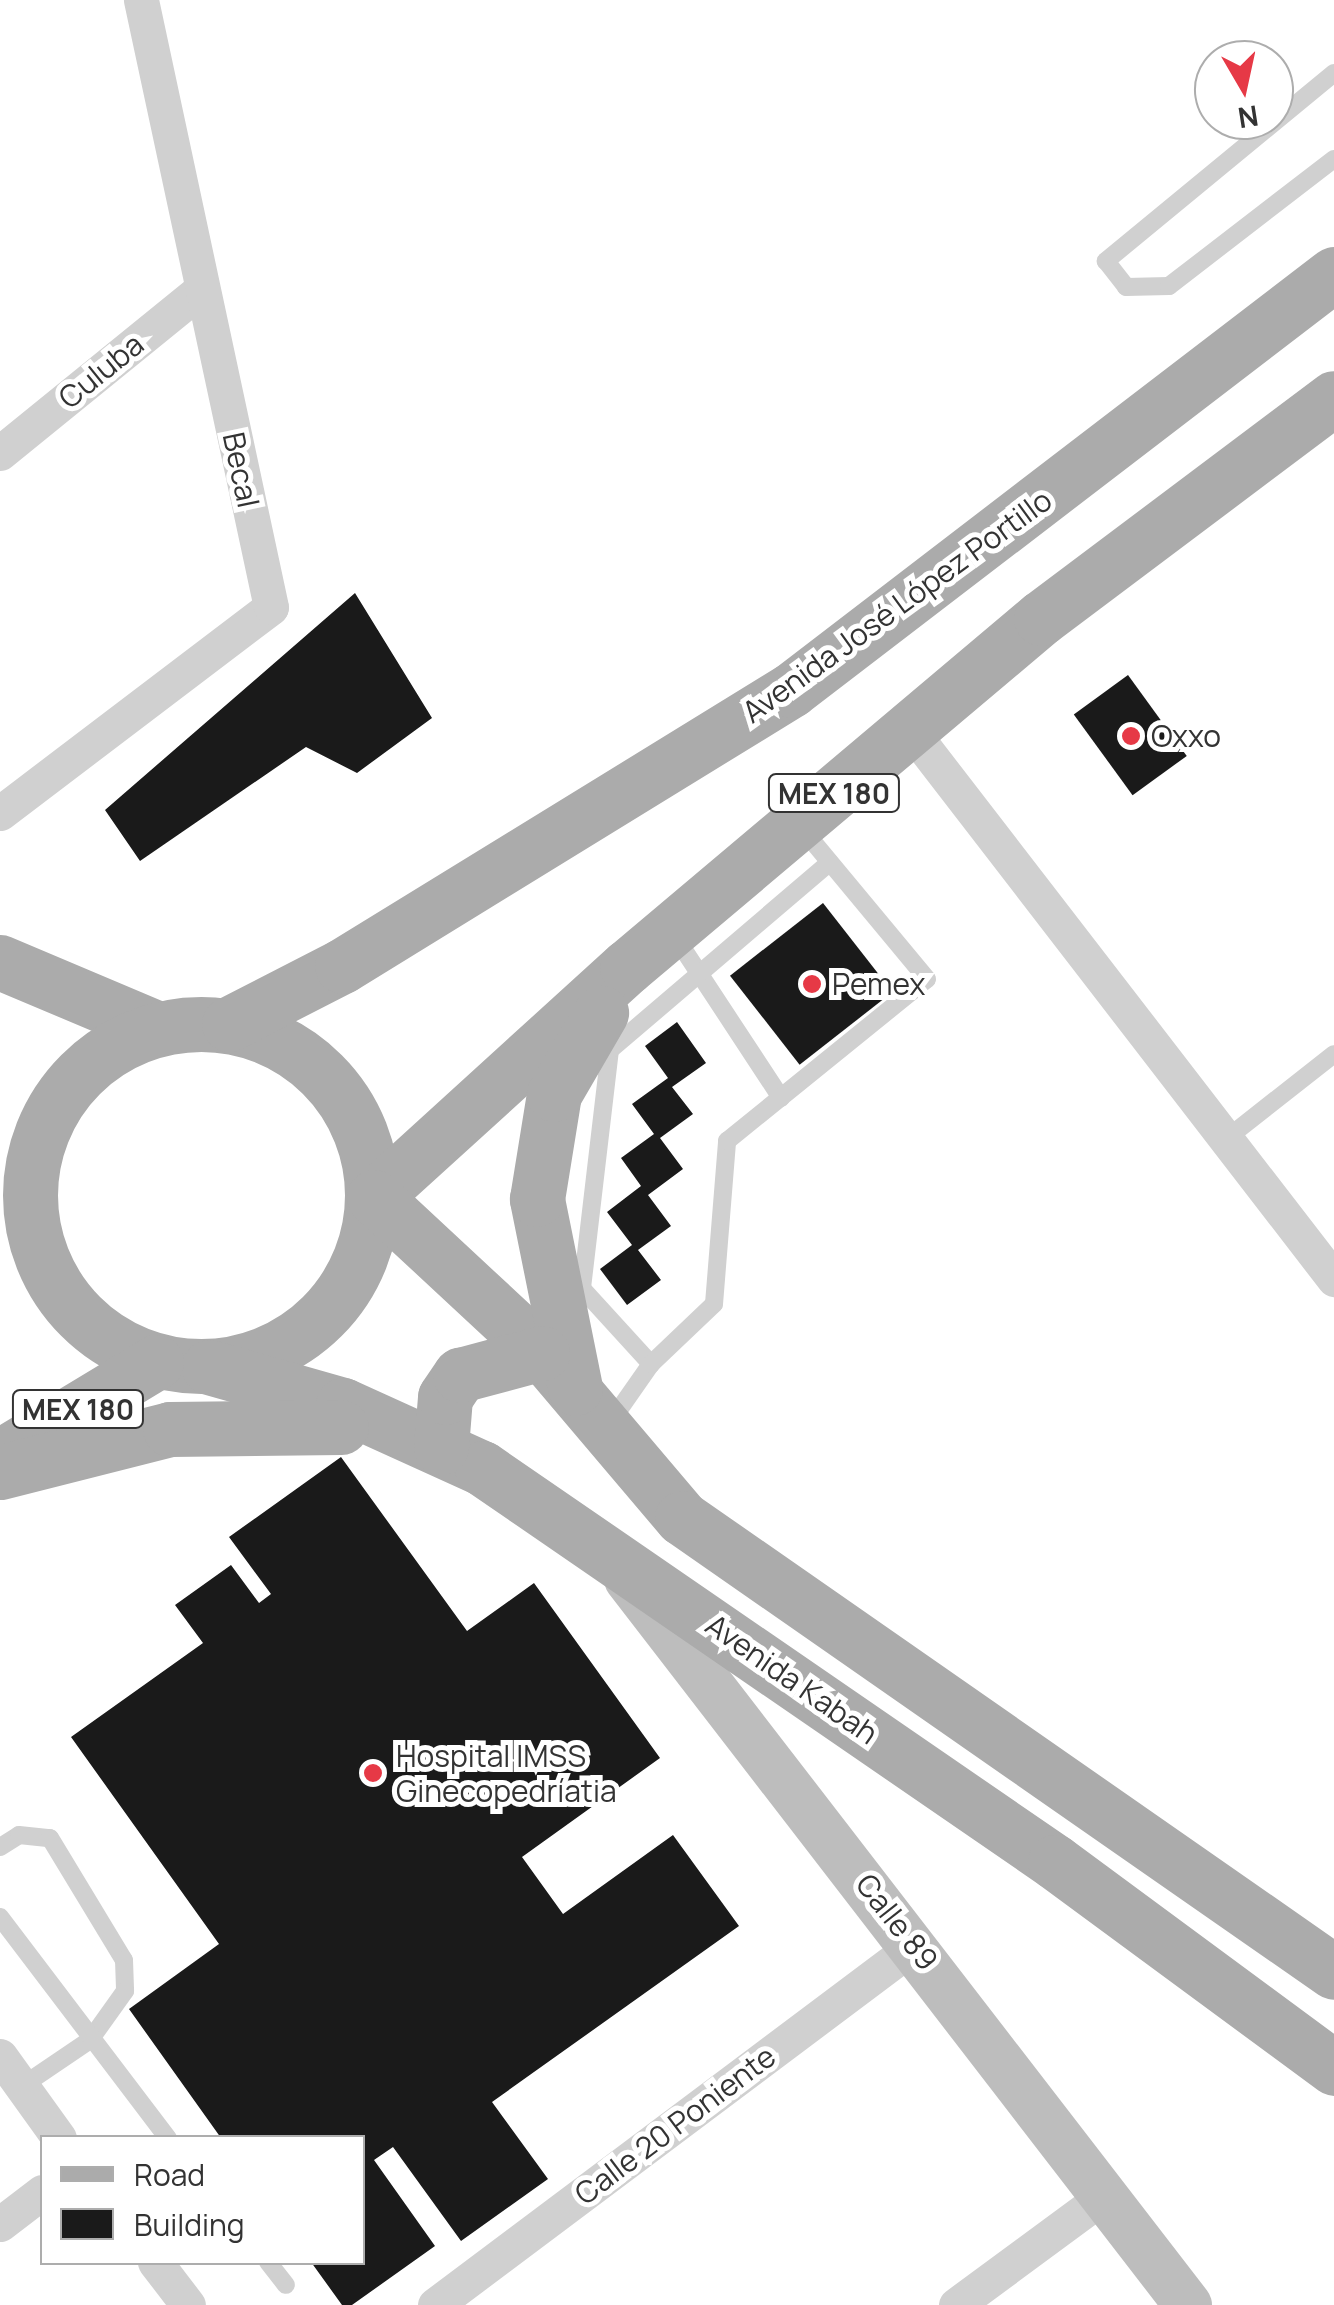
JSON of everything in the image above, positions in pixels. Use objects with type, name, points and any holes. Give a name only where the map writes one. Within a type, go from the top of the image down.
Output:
[{"type":"main road","name":"Avenida José López Portillo","points":[[229,1024],[342,966],[791,690],[1334,274]]},
{"type":"main road","name":"MEX 180","points":[[374,1197],[627,967],[685,952],[814,843],[910,728],[1334,398]]},
{"type":"main road","points":[[1,964],[156,1028]]},
{"type":"main road","points":[[592,1413],[541,1244],[541,1140],[554,1094],[599,1043],[627,967]]},
{"type":"main road","points":[[229,1024],[278,1040],[322,1071],[369,1149],[374,1197],[361,1260],[325,1314],[272,1352],[209,1367],[156,1362],[97,1334],[53,1286],[14,1209],[43,1121],[89,1062],[156,1028],[229,1024]]},
{"type":"main road","points":[[374,1197],[542,1353],[682,1518],[1334,1972]]},
{"type":"main road","points":[[0,1472],[187,1427],[421,1438],[460,1374],[542,1353]]},
{"type":"main road","name":"MEX 180","points":[[0,1457],[156,1362]]},
{"type":"main road","name":"Avenida Kabah","points":[[209,1367],[421,1438],[601,1545],[1334,2068]]},
{"type":"street","name":"Becal","points":[[0,813],[272,607],[142,0]]},
{"type":"street","name":"Culuba","points":[[0,452],[202,288]]},
{"type":"street","points":[[910,728],[1334,1280]]},
{"type":"street","name":"Calle 89","points":[[601,1545],[916,1945],[1188,2305]]},
{"type":"street","name":"Calle 20 Poniente","points":[[435,2305],[916,1945]]},
{"type":"street","points":[[0,2056],[58,2135]]},
{"type":"street","points":[[0,2224],[40,2194]]},
{"type":"street","points":[[956,2305],[1105,2194]]},
{"type":"street","points":[[157,2265],[188,2305]]},
{"type":"lane","points":[[1334,73],[1106,261],[1126,287],[1168,286],[1334,159]]},
{"type":"lane","points":[[592,1413],[714,1304],[727,1142],[927,979],[814,843]]},
{"type":"lane","points":[[582,1288],[599,1043],[685,952],[781,1098]]},
{"type":"lane","points":[[1226,1139],[1334,1054]]},
{"type":"lane","points":[[541,1244],[651,1364]]},
{"type":"lane","points":[[0,1847],[19,1835],[50,1838],[124,1960],[124,1991],[90,2040],[22,2086]]},
{"type":"lane","points":[[0,1916],[90,2040],[166,2135]]},
{"type":"lane","points":[[270,2265],[286,2285]]},
{"type":"building","points":[[355,593],[432,718],[357,773],[306,747],[140,861],[105,810]]},
{"type":"building","name":"Oxxo","points":[[1128,675],[1187,756],[1133,795],[1074,714]]},
{"type":"building","name":"Pemex","points":[[823,903],[893,992],[800,1065],[730,976]]},
{"type":"building","points":[[677,1022],[706,1063],[672,1087],[693,1114],[660,1138],[683,1169],[648,1195],[671,1226],[638,1250],[661,1280],[627,1305],[600,1269],[632,1245],[607,1212],[641,1186],[621,1158],[654,1134],[632,1104],[668,1078],[645,1046]]},
{"type":"building","points":[[341,1457],[467,1631],[534,1583],[660,1758],[522,1857],[563,1914],[673,1835],[739,1926],[492,2102],[548,2179],[461,2241],[393,2147],[374,2160],[435,2246],[352,2305],[342,2305],[313,2265],[365,2265],[365,2135],[219,2135],[129,2009],[219,1944],[71,1737],[203,1643],[175,1605],[231,1565],[259,1603],[271,1594],[229,1537]]},
{"type":"place","name":"Oxxo","points":[[1131,736]]},
{"type":"place","name":"Pemex","points":[[812,984]]},
{"type":"place","name":"Hospital IMSS Ginecopedríatia","points":[[373,1773]]}]
